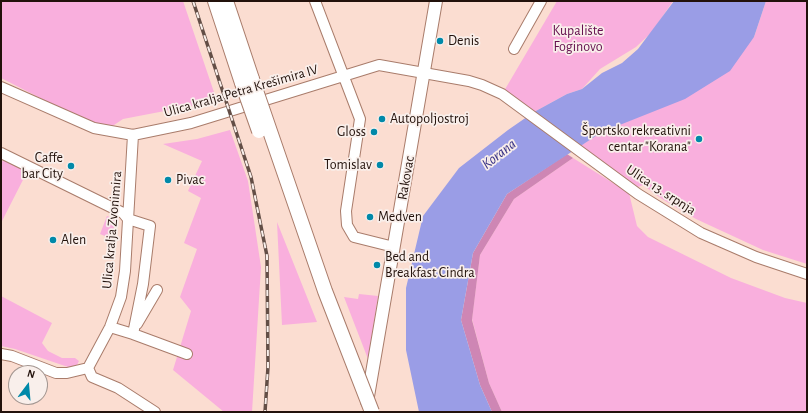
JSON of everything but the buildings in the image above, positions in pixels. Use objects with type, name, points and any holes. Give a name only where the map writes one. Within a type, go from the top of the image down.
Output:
[{"type":"highway","points":[[215,1],[247,81],[322,284],[372,412]]},
{"type":"highway","points":[[226,1],[247,81],[295,236],[362,412]]},
{"type":"main road","name":"Rakovac","points":[[366,412],[436,1]]},
{"type":"street","points":[[315,1],[360,119],[346,211],[347,225],[354,237],[394,247]]},
{"type":"street","points":[[514,49],[541,1]]},
{"type":"street","name":"Ulica kralja Petra Krešimira IV","points":[[1,87],[94,128],[133,135],[191,123],[379,65],[424,73]]},
{"type":"street","name":"Ulica 13. srpnja","points":[[424,73],[482,85],[506,98],[630,188],[701,233],[756,257],[807,274]]},
{"type":"street","name":"Ulica kralja Zvonimira","points":[[88,368],[110,327],[121,297],[124,277],[133,135]]},
{"type":"street","points":[[1,153],[123,213],[128,219],[150,226],[134,331]]},
{"type":"street","points":[[134,331],[157,290]]},
{"type":"street","points":[[110,327],[134,331],[188,354]]},
{"type":"street","points":[[1,354],[12,356],[56,373],[67,373],[88,368],[92,377],[118,388],[155,412]]},
{"type":"green space","points":[[1,1],[183,1],[217,101],[123,119],[105,131],[1,78]]},
{"type":"green space","name":"Kupalište Foginovo","points":[[557,1],[673,1],[652,32],[636,47],[600,69],[582,89],[567,94],[534,112],[504,91]]},
{"type":"green space","name":"Športsko rekreativni centar \"Korana\"","points":[[766,1],[807,1],[807,264],[763,250],[696,219],[662,199],[643,185],[638,187],[580,146],[754,37]]},
{"type":"green space","points":[[230,130],[248,181],[261,267],[252,412],[224,412],[173,370],[191,311],[180,297],[197,249],[184,243],[201,198],[188,191],[202,161],[163,144],[197,139]]},
{"type":"green space","points":[[573,158],[629,193],[637,226],[648,237],[731,278],[785,298],[807,303],[807,412],[502,412],[489,383],[472,319],[480,255],[514,199]]},
{"type":"green space","points":[[3,160],[27,172],[1,223],[1,164]]},
{"type":"green space","points":[[107,216],[115,219],[112,239],[100,234]]},
{"type":"green space","points":[[277,222],[317,322],[282,325]]},
{"type":"green space","points":[[359,294],[378,296],[368,359],[344,297],[358,299]]},
{"type":"green space","points":[[1,296],[52,323],[42,343],[48,351],[62,358],[75,358],[79,361],[76,367],[68,367],[15,349],[1,346]]},
{"type":"shaded area","points":[[567,154],[573,158],[514,199],[480,255],[472,320],[489,383],[502,412],[492,412],[480,385],[461,320],[473,253],[507,194]]},
{"type":"water","name":"Korana","points":[[674,1],[766,1],[754,37],[730,71],[685,99],[602,132],[507,194],[473,253],[461,320],[480,385],[492,412],[419,412],[406,350],[406,288],[423,216],[459,168],[508,130],[534,112],[567,94],[582,89],[602,73],[622,63],[638,49]]},
{"type":"railway","points":[[193,1],[251,177],[267,256],[268,367],[265,412]]},
{"type":"place","name":"Denis","points":[[440,41]]},
{"type":"place","name":"Autopoljostroj","points":[[382,119]]},
{"type":"place","name":"Gloss","points":[[374,132]]},
{"type":"place","name":"Športsko rekreativni centar \"Korana\"","points":[[699,139]]},
{"type":"place","name":"Tomislav","points":[[380,165]]},
{"type":"place","name":"Caffe bar City","points":[[71,166]]},
{"type":"place","name":"Pivac","points":[[168,180]]},
{"type":"place","name":"Medven","points":[[370,217]]},
{"type":"place","name":"Alen","points":[[53,240]]},
{"type":"place","name":"Bed and Breakfast Cindra","points":[[377,265]]}]
